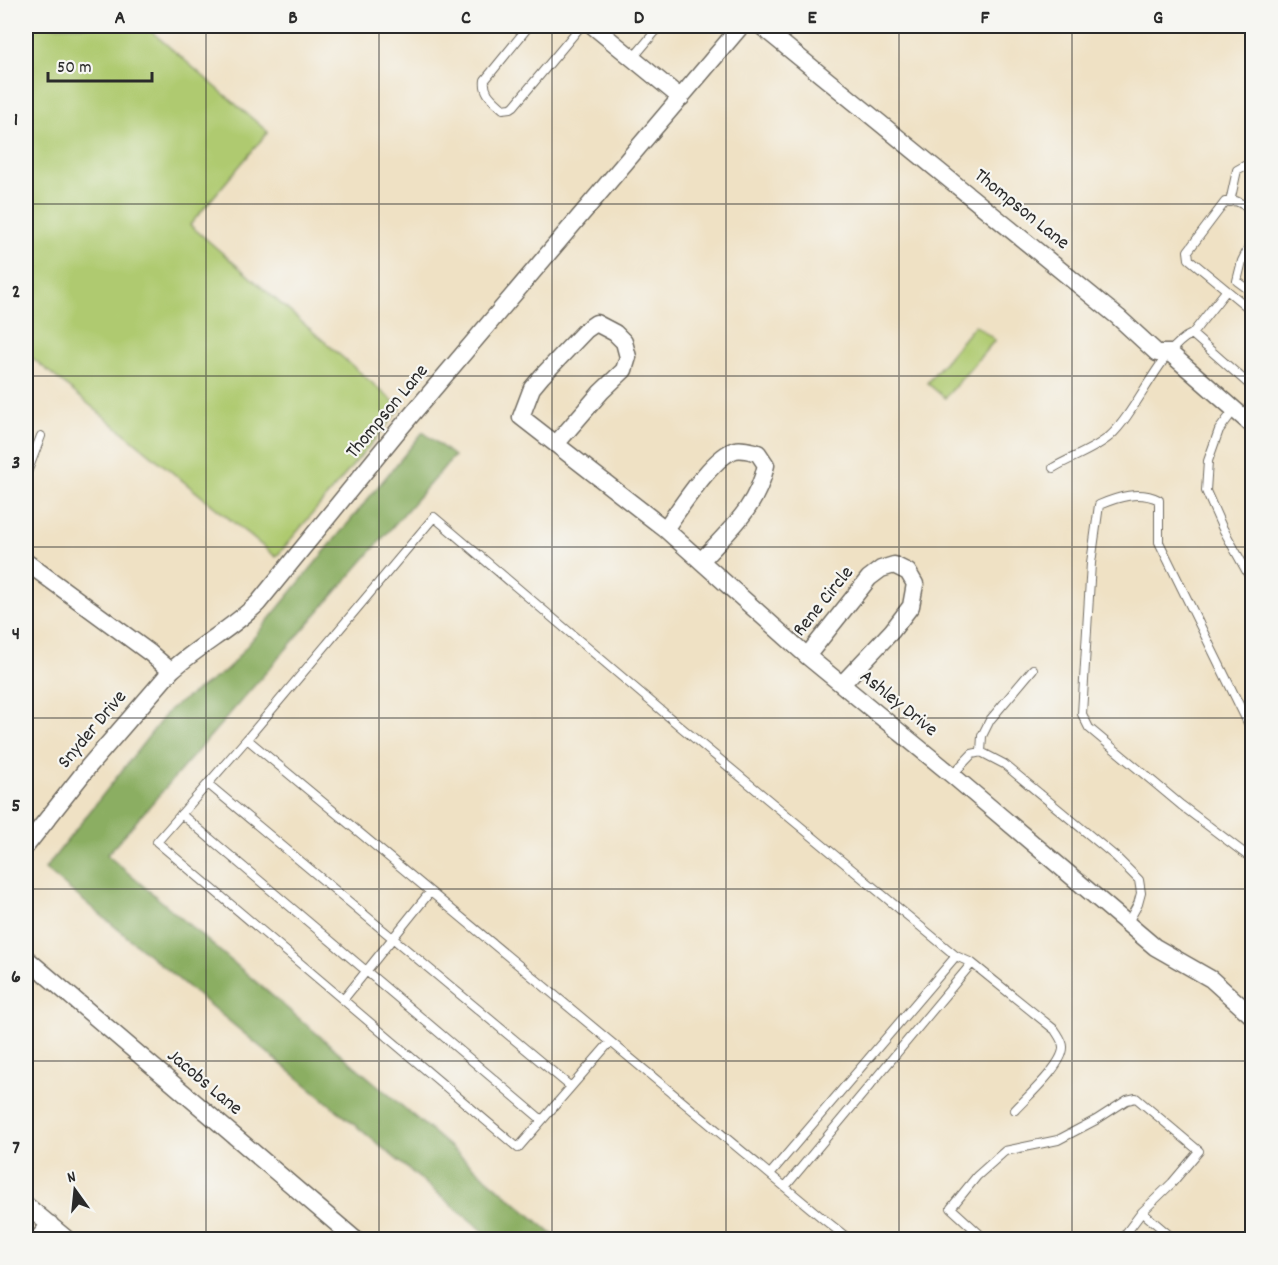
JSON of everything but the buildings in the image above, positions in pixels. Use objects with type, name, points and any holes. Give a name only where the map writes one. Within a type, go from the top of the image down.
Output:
[{"type":"street","points":[[593,26],[681,99]]},
{"type":"street","name":"Thompson Lane","points":[[171,671],[187,656],[234,625],[258,603],[398,432],[741,26]]},
{"type":"street","name":"Thompson Lane","points":[[761,26],[1118,317],[1157,353],[1170,353],[1252,425]]},
{"type":"street","name":"Ashley Drive","points":[[556,444],[601,392],[624,370],[628,357],[624,342],[615,333],[596,323],[586,330],[532,388],[522,417],[556,444],[665,529],[807,656],[952,775],[1127,924],[1155,947],[1211,979],[1252,1017]]},
{"type":"street","points":[[665,529],[706,473],[719,462],[733,451],[746,449],[758,453],[766,465],[758,494],[746,513],[701,561]]},
{"type":"street","points":[[26,562],[171,671]]},
{"type":"street","name":"Rene Circle","points":[[807,656],[869,578],[881,569],[894,565],[908,572],[915,584],[911,606],[892,631],[842,684]]},
{"type":"street","name":"Snyder Drive","points":[[26,846],[89,766],[171,671]]},
{"type":"street","name":"Jacobs Lane","points":[[26,958],[356,1239]]},
{"type":"street","points":[[26,1205],[68,1239]]},
{"type":"street","points":[[37,1239],[50,1224]]},
{"type":"lane","points":[[529,26],[485,80],[484,87],[487,94],[503,109],[514,106],[581,26]]},
{"type":"lane","points":[[633,58],[660,26]]},
{"type":"lane","points":[[1230,202],[1237,170],[1246,165],[1252,166]]},
{"type":"lane","points":[[1252,209],[1236,201],[1225,202],[1188,250],[1189,259],[1252,311]]},
{"type":"lane","points":[[1252,241],[1242,261],[1237,280],[1252,292]]},
{"type":"lane","points":[[1053,468],[1110,436],[1125,419],[1170,353],[1185,337],[1192,334],[1226,291]]},
{"type":"lane","points":[[1192,334],[1252,387]]},
{"type":"lane","points":[[1234,410],[1219,430],[1208,461],[1206,491],[1222,527],[1252,581]]},
{"type":"lane","points":[[26,475],[41,436]]},
{"type":"lane","points":[[1252,731],[1159,542],[1159,500],[1149,495],[1119,496],[1098,505],[1091,563],[1082,714],[1089,728],[1252,859]]},
{"type":"lane","points":[[610,1042],[518,1148],[157,842],[434,517],[682,728],[956,956],[972,963],[1055,1030],[1063,1048],[1057,1064],[1015,1110]]},
{"type":"lane","points":[[981,752],[982,736],[990,720],[1033,669]]},
{"type":"lane","points":[[247,739],[850,1239]]},
{"type":"lane","points":[[952,775],[972,754],[981,752],[1004,764],[1116,857],[1139,880],[1141,893],[1127,924]]},
{"type":"lane","points":[[208,784],[572,1087]]},
{"type":"lane","points":[[181,814],[542,1120]]},
{"type":"lane","points":[[343,1000],[430,892]]},
{"type":"lane","points":[[770,1174],[956,956]]},
{"type":"lane","points":[[785,1187],[972,963]]},
{"type":"lane","points":[[986,1239],[951,1208],[977,1176],[1005,1151],[1058,1140],[1127,1100],[1136,1098],[1199,1151],[1121,1239]]},
{"type":"lane","points":[[1143,1212],[1175,1239]]},
{"type":"green space","points":[[26,26],[145,26],[268,132],[190,225],[401,408],[276,557],[26,353]]},
{"type":"green space","points":[[975,325],[995,340],[945,398],[927,383]]},
{"type":"green space","points":[[423,432],[454,456],[107,855],[558,1239],[493,1239],[45,869],[170,709],[228,669]]}]
